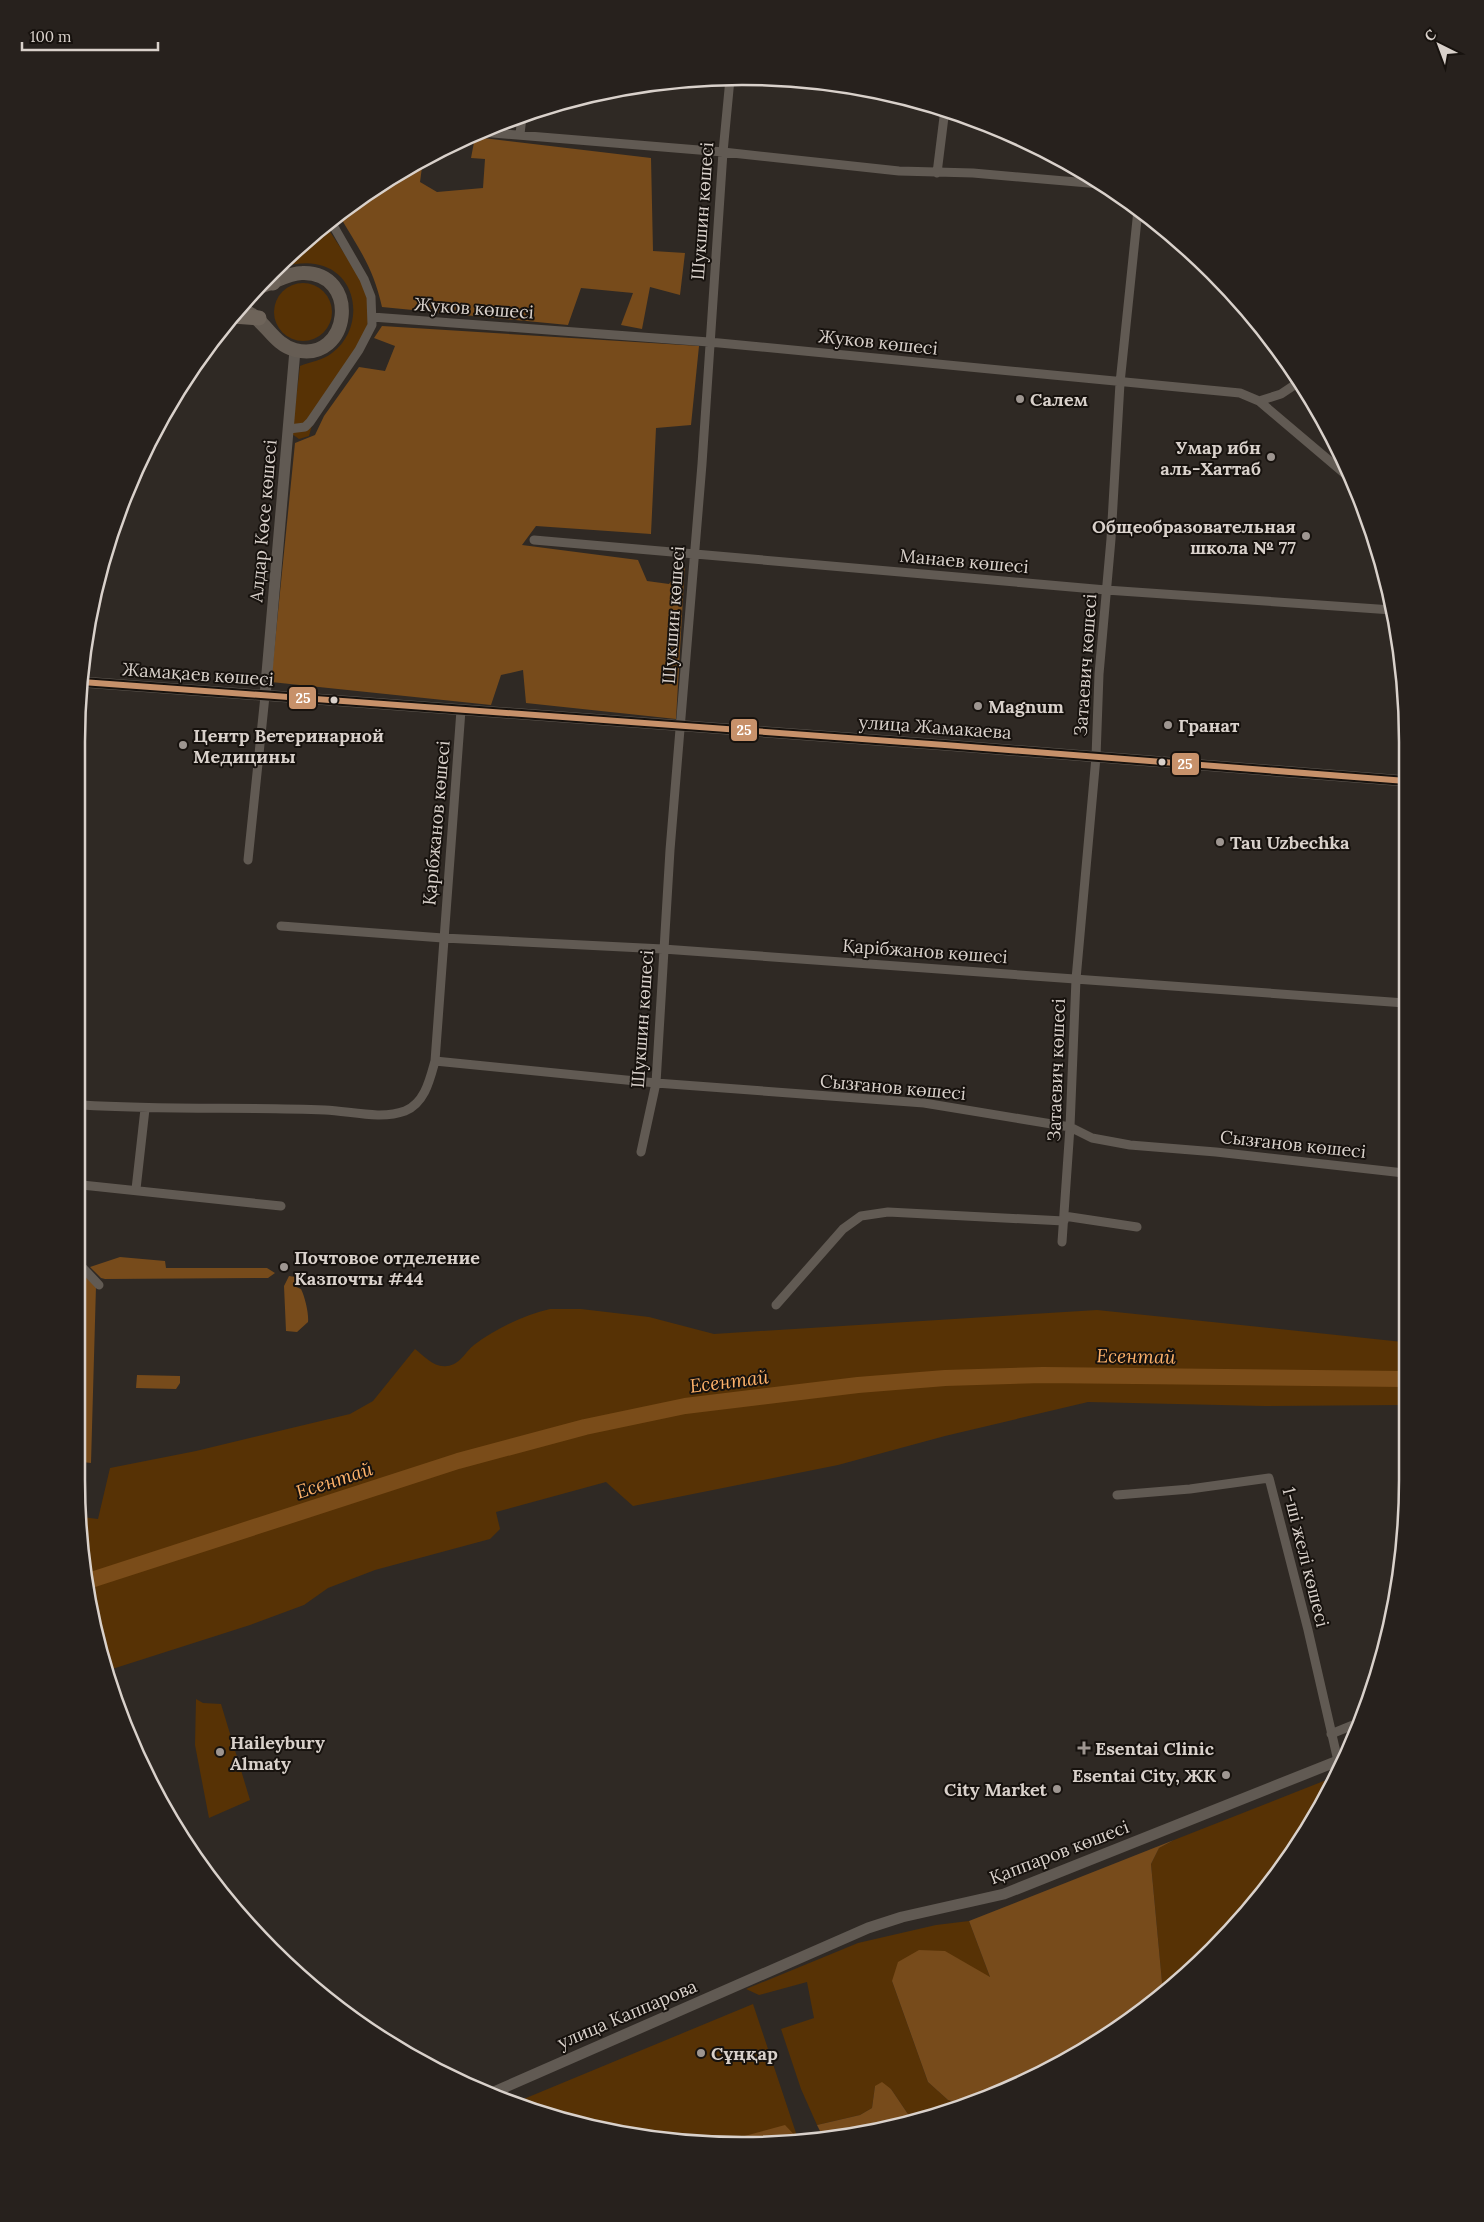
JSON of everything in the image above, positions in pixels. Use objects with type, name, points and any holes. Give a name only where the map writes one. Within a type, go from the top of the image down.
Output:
[{"type":"main road","points":[[246,312],[259,318],[282,343],[295,350],[317,349],[335,336],[343,308],[340,295],[329,282],[310,273],[300,273],[273,282]]},
{"type":"main road","points":[[242,317],[259,318]]},
{"type":"street","name":"Шукшин көшесі","points":[[641,1152],[656,1083],[663,949],[682,726],[729,85]]},
{"type":"street","points":[[937,173],[944,117]]},
{"type":"street","points":[[520,134],[521,124]]},
{"type":"street","points":[[497,133],[937,173],[973,173],[1086,183]]},
{"type":"street","name":"Затаевич көшесі","points":[[1062,1242],[1070,1127],[1076,978],[1096,757],[1099,674],[1120,383],[1137,218]]},
{"type":"street","points":[[289,429],[305,428],[369,335],[372,317],[371,297],[364,279],[334,227]]},
{"type":"street","name":"Жуков көшесі","points":[[372,317],[709,342],[1120,383],[1240,393],[1259,401],[1339,469]]},
{"type":"street","name":"Алдар Көсе көшесі","points":[[265,696],[295,350]]},
{"type":"street","points":[[1259,401],[1281,394],[1293,385]]},
{"type":"street","name":"Манаев көшесі","points":[[534,540],[1106,590],[1385,610]]},
{"type":"street","name":"Жамақаев көшесі","points":[[88,682],[461,710]]},
{"type":"street","points":[[248,860],[265,696]]},
{"type":"street","name":"улица Жамакаева","points":[[461,710],[1399,780]]},
{"type":"street","name":"Қарібжанов көшесі","points":[[85,1105],[145,1109],[326,1110],[390,1114],[407,1110],[426,1092],[435,1061],[461,710]]},
{"type":"street","name":"Қарібжанов көшесі","points":[[281,926],[443,938],[663,949],[1076,978],[1399,1004]]},
{"type":"street","name":"Сызғанов көшесі","points":[[435,1061],[656,1083],[924,1103],[1070,1127],[1092,1138],[1130,1146],[1216,1152],[1399,1172]]},
{"type":"street","points":[[136,1189],[145,1109]]},
{"type":"street","points":[[85,1185],[136,1189],[281,1206]]},
{"type":"street","points":[[776,1305],[843,1229],[861,1216],[888,1212],[1064,1218],[1137,1227]]},
{"type":"street","points":[[85,1271],[99,1285]]},
{"type":"street","name":"1-ші желі көшесі","points":[[1117,1495],[1190,1489],[1269,1478],[1315,1658],[1331,1734]]},
{"type":"street","points":[[1339,1754],[1331,1734],[1351,1726]]},
{"type":"street","name":"Қаппаров көшесі","points":[[782,1965],[868,1928],[902,1917],[1004,1894],[1335,1762]]},
{"type":"street","name":"улица Каппарова","points":[[499,2090],[782,1965]]},
{"type":"shaded area","points":[[484,138],[651,158],[653,251],[685,253],[680,295],[650,287],[642,329],[621,325],[633,293],[581,288],[568,325],[382,307],[369,268],[342,221],[377,196],[422,169],[420,182],[437,192],[483,188],[485,159],[471,158],[474,143]]},
{"type":"shaded area","points":[[330,231],[361,281],[369,301],[370,314],[366,329],[351,359],[316,414],[309,436],[299,439],[292,434],[300,366],[321,359],[332,353],[343,343],[350,330],[353,316],[353,302],[349,289],[341,277],[330,269],[311,263],[291,265]]},
{"type":"shaded area","points":[[297,283],[309,283],[324,291],[332,306],[332,318],[324,333],[309,341],[297,341],[282,333],[274,318],[274,306],[282,291]]},
{"type":"shaded area","points":[[382,326],[699,346],[691,425],[656,428],[651,534],[536,526],[522,545],[638,560],[647,581],[669,584],[685,563],[676,719],[526,703],[523,670],[501,675],[491,705],[271,682],[295,443],[315,435],[324,416],[359,367],[385,371],[395,346],[374,338]]},
{"type":"shaded area","points":[[120,1257],[165,1261],[166,1268],[267,1268],[275,1273],[268,1278],[105,1279],[101,1278],[90,1267]]},
{"type":"shaded area","points":[[289,1276],[295,1277],[296,1287],[301,1289],[307,1310],[308,1322],[297,1332],[286,1331],[284,1286]]},
{"type":"shaded area","points":[[85,1277],[96,1286],[91,1463],[85,1462]]},
{"type":"shaded area","points":[[550,1309],[581,1309],[649,1317],[714,1334],[1097,1310],[1399,1342],[1399,1405],[1264,1406],[1088,1402],[945,1436],[838,1465],[633,1506],[606,1482],[496,1512],[500,1529],[490,1539],[375,1570],[328,1588],[304,1605],[250,1625],[113,1669],[98,1608],[86,1517],[98,1519],[110,1468],[196,1451],[350,1414],[373,1401],[415,1349],[438,1365],[452,1365],[459,1361],[474,1345],[491,1333],[510,1323]]},
{"type":"shaded area","points":[[137,1375],[180,1376],[180,1383],[176,1389],[136,1388]]},
{"type":"shaded area","points":[[196,1699],[203,1703],[221,1704],[250,1800],[209,1818],[195,1745]]},
{"type":"shaded area","points":[[1326,1780],[1311,1809],[1263,1880],[1207,1945],[1162,1984],[1151,1864],[1159,1848],[1174,1840]]},
{"type":"shaded area","points":[[1174,1840],[1159,1848],[1151,1864],[1162,1984],[1107,2026],[1070,2049],[1033,2069],[954,2102],[948,2100],[928,2082],[892,1981],[898,1962],[919,1950],[945,1951],[990,1977],[969,1921]]},
{"type":"shaded area","points":[[969,1921],[990,1977],[892,1981],[928,2082],[948,2100],[954,2102],[909,2116],[891,2089],[875,2086],[872,2108],[860,2115],[817,2125],[801,2089],[781,2029],[814,2018],[807,1982],[759,1995],[746,1989],[858,1943],[936,1925]]},
{"type":"shaded area","name":"Сұңқар","points":[[753,2004],[797,2135],[742,2137],[699,2136],[656,2131],[572,2115],[523,2099]]},
{"type":"shaded area","points":[[882,2082],[891,2089],[909,2116],[820,2132],[817,2125],[860,2115],[872,2108],[875,2086]]},
{"type":"shaded area","points":[[785,2125],[794,2135],[785,2136],[741,2137]]},
{"type":"waterway","name":"Есентай","points":[[93,1579],[458,1461],[585,1427],[685,1406],[858,1385],[945,1378],[1043,1375],[1399,1379]]},
{"type":"transit line","name":"25","points":[[88,682],[945,745],[1399,780]]},
{"type":"place","name":"Салем","points":[[1020,399]]},
{"type":"place","name":"Умар ибн аль-Хаттаб","points":[[1271,457]]},
{"type":"place","name":"Общеобразовательная школа № 77","points":[[1306,536]]},
{"type":"place","name":"Magnum","points":[[978,706]]},
{"type":"place","name":"Гранат","points":[[1168,725]]},
{"type":"place","name":"Центр Ветеринарной Медицины","points":[[183,745]]},
{"type":"place","name":"Tau Uzbechka","points":[[1220,842]]},
{"type":"place","name":"Почтовое отделение Казпочты #44","points":[[284,1267]]},
{"type":"place","name":"Esentai Clinic","points":[[1084,1748]]},
{"type":"place","name":"Haileybury Almaty","points":[[220,1752]]},
{"type":"place","name":"Esentai City, ЖК","points":[[1226,1775]]},
{"type":"place","name":"City Market","points":[[1057,1789]]},
{"type":"place","name":"Сұңқар","points":[[701,2053]]}]
